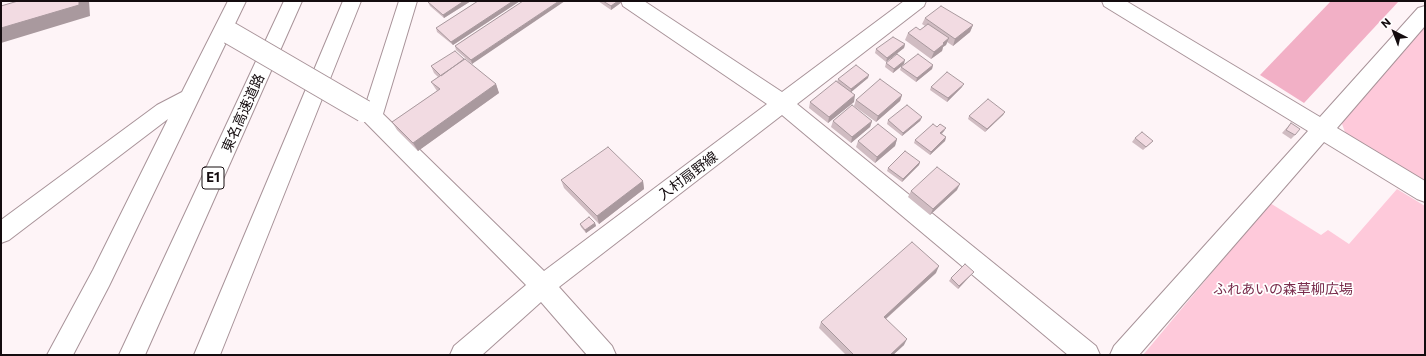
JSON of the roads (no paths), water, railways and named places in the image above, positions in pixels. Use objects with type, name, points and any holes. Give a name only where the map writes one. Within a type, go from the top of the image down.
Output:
[{"type":"main road","points":[[60,355],[101,278],[226,30],[237,1]]},
{"type":"main road","name":"東名高速道路","points":[[132,355],[293,1]]},
{"type":"main road","points":[[207,355],[352,1]]},
{"type":"main road","points":[[368,113],[408,1]]},
{"type":"main road","points":[[630,1],[783,104],[1087,355]]},
{"type":"main road","name":"入村扇野線","points":[[463,355],[542,286],[917,1]]},
{"type":"main road","points":[[1111,1],[1425,192]]},
{"type":"main road","points":[[1123,355],[1425,13]]},
{"type":"main road","points":[[226,30],[368,113],[542,286],[604,355]]},
{"type":"main road","points":[[1,233],[164,111],[191,97]]},
{"type":"park label","name":"ふれあいの森草柳広場","points":[[1283,289]]}]
